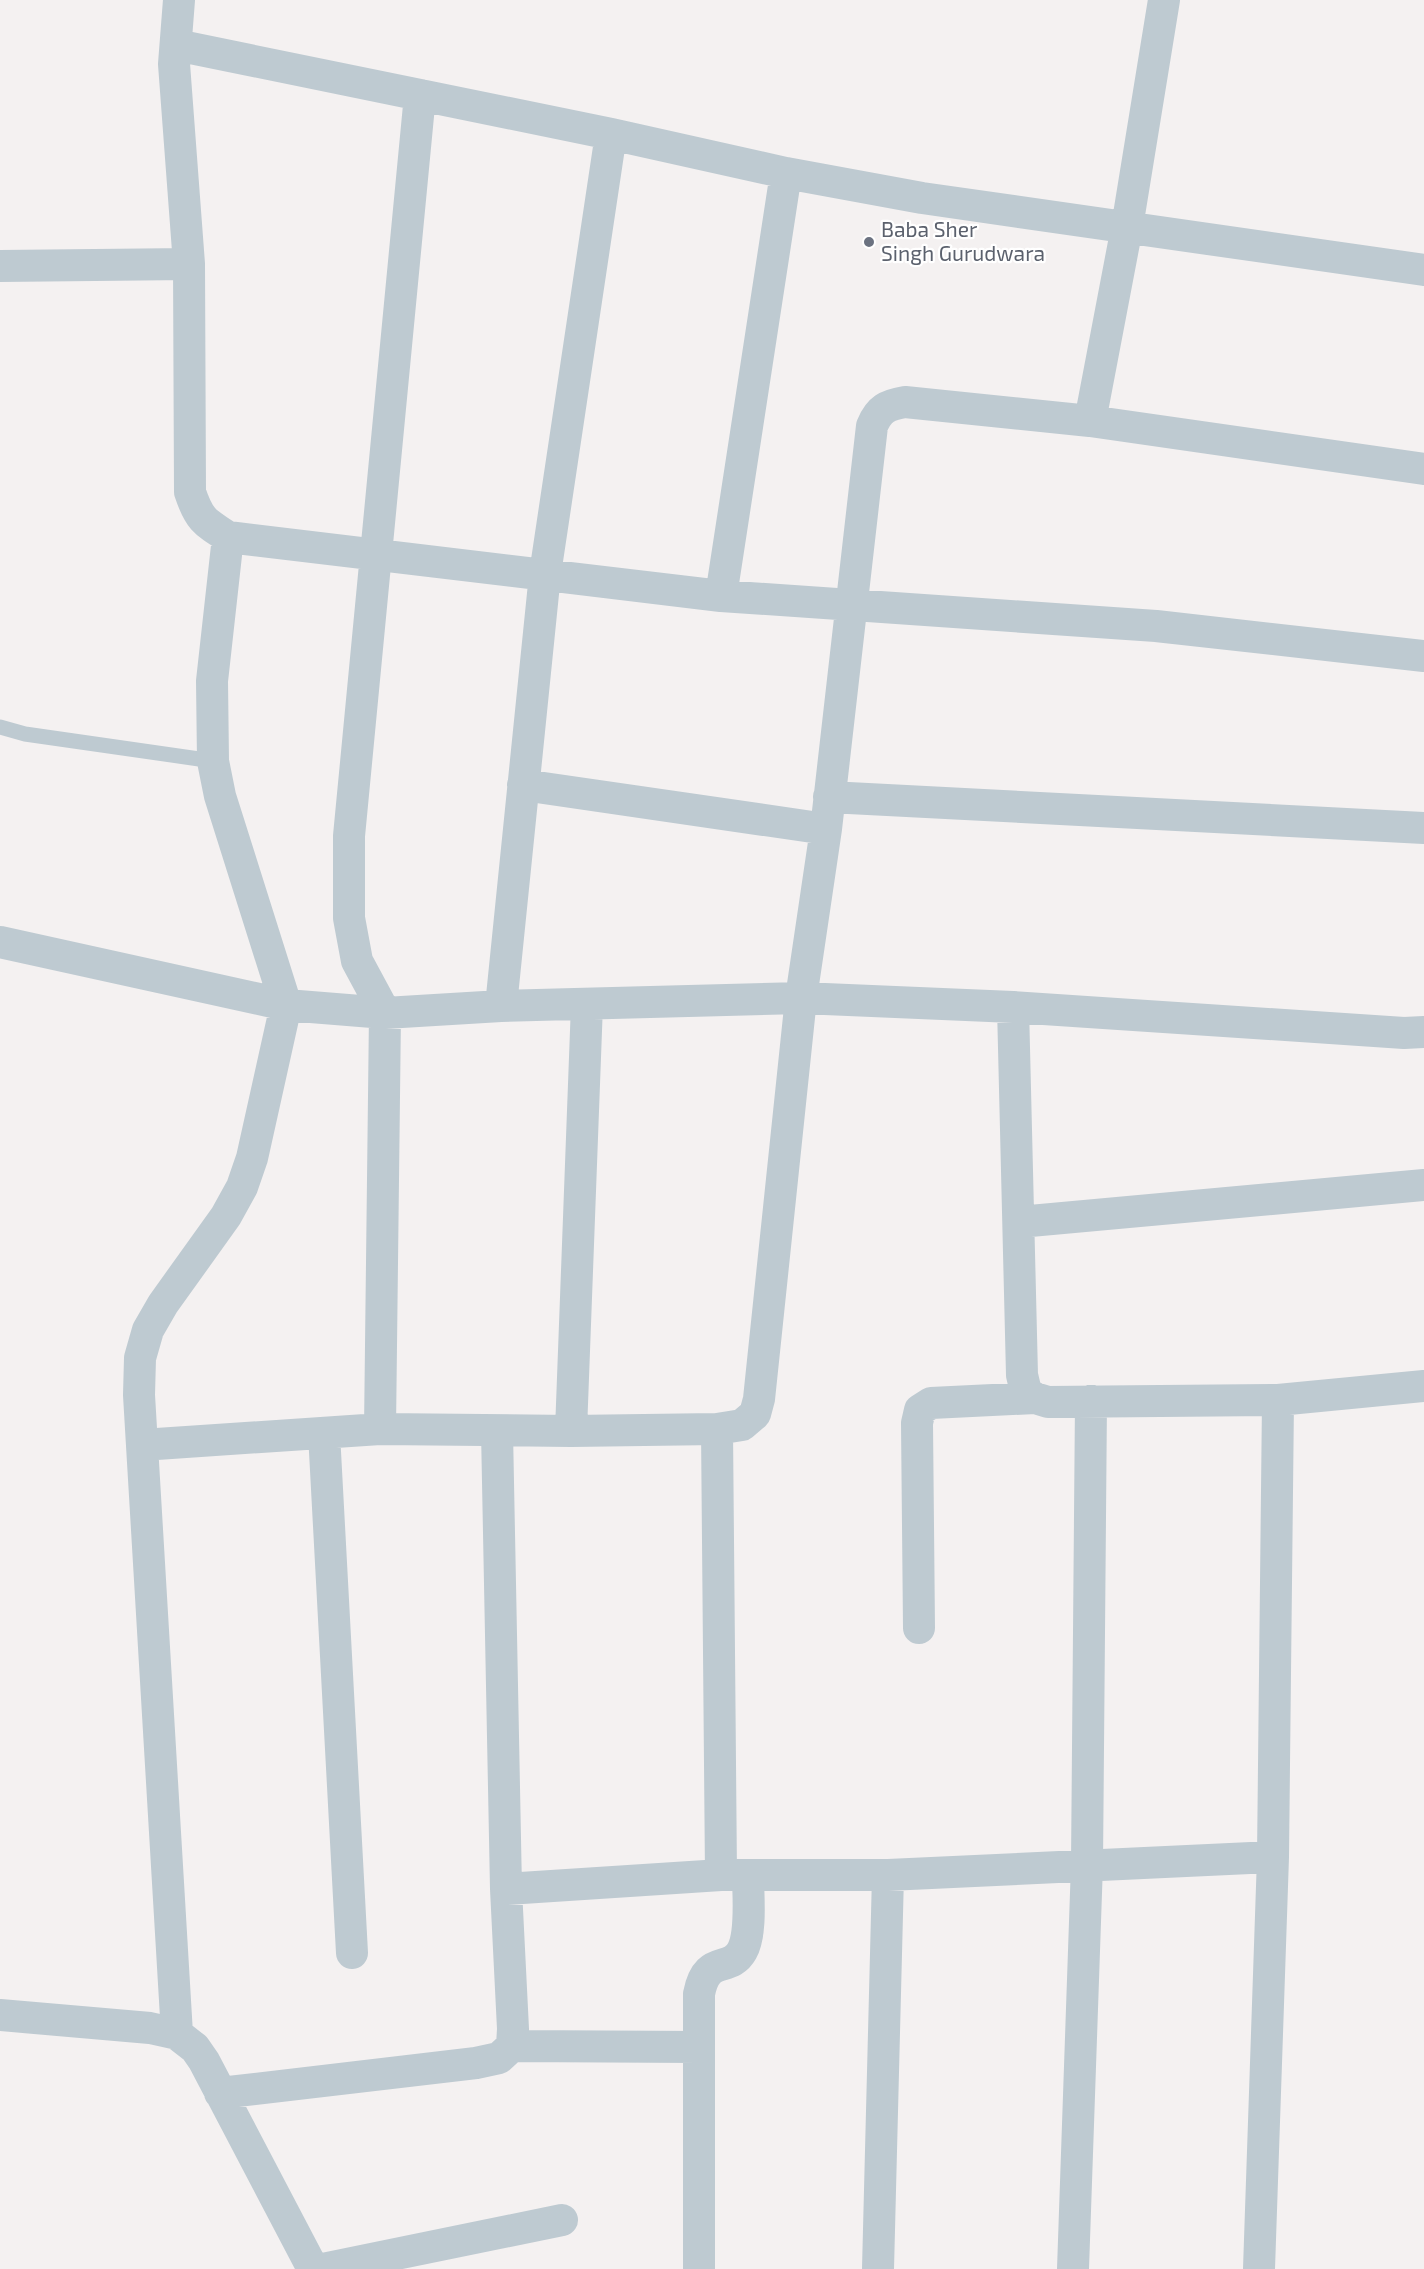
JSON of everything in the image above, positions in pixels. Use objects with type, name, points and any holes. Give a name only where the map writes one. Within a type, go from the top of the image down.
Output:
[{"type":"street","points":[[180,0],[174,64],[189,264],[190,492],[197,513],[208,525],[228,537],[721,596],[1156,626],[1424,656]]},
{"type":"street","points":[[1090,421],[1127,227],[1164,0]]},
{"type":"street","points":[[176,45],[611,134],[786,173],[922,198],[1424,270]]},
{"type":"street","points":[[380,1429],[385,1013],[357,961],[349,918],[347,875],[420,95]]},
{"type":"street","points":[[501,1006],[545,574],[611,134]]},
{"type":"street","points":[[721,596],[786,173]]},
{"type":"street","points":[[0,266],[189,264]]},
{"type":"street","points":[[142,1445],[380,1429],[571,1431],[717,1429],[742,1425],[755,1414],[759,1399],[801,998],[826,829],[872,426],[878,413],[890,404],[905,402],[1090,421],[1424,469]]},
{"type":"street","points":[[177,2034],[139,1395],[140,1358],[148,1330],[163,1304],[226,1216],[242,1187],[252,1158],[286,1005],[220,796],[213,760],[212,681],[228,537]]},
{"type":"street","points":[[523,785],[826,829]]},
{"type":"street","points":[[829,797],[1424,828]]},
{"type":"street","points":[[0,942],[286,1005],[385,1013],[501,1006],[801,998],[1013,1007],[1404,1033],[1424,1032]]},
{"type":"street","points":[[571,1431],[586,1004]]},
{"type":"street","points":[[1013,1007],[1022,1375],[1026,1392],[1048,1402],[1278,1400],[1424,1386]]},
{"type":"street","points":[[1019,1222],[1424,1185]]},
{"type":"street","points":[[919,1628],[917,1423],[920,1410],[930,1403],[1035,1398]]},
{"type":"street","points":[[1259,2269],[1272,1857],[1278,1400]]},
{"type":"street","points":[[1073,2269],[1087,1864],[1091,1401]]},
{"type":"street","points":[[699,2269],[699,1994],[702,1978],[710,1969],[735,1959],[742,1950],[747,1935],[734,1875],[717,1429]]},
{"type":"street","points":[[497,1431],[506,1889],[512,2046]]},
{"type":"street","points":[[324,1433],[352,1953]]},
{"type":"street","points":[[506,1889],[734,1875],[888,1875],[1272,1857]]},
{"type":"street","points":[[878,2269],[888,1875]]},
{"type":"street","points":[[0,2015],[150,2028],[177,2034],[195,2048],[204,2061],[313,2269]]},
{"type":"street","points":[[219,2092],[476,2064],[499,2058],[512,2046],[699,2047]]},
{"type":"street","points":[[323,2269],[562,2220]]},
{"type":"lane","points":[[0,727],[26,734],[213,760]]},
{"type":"place","name":"Baba Sher Singh Gurudwara","points":[[869,242]]}]
